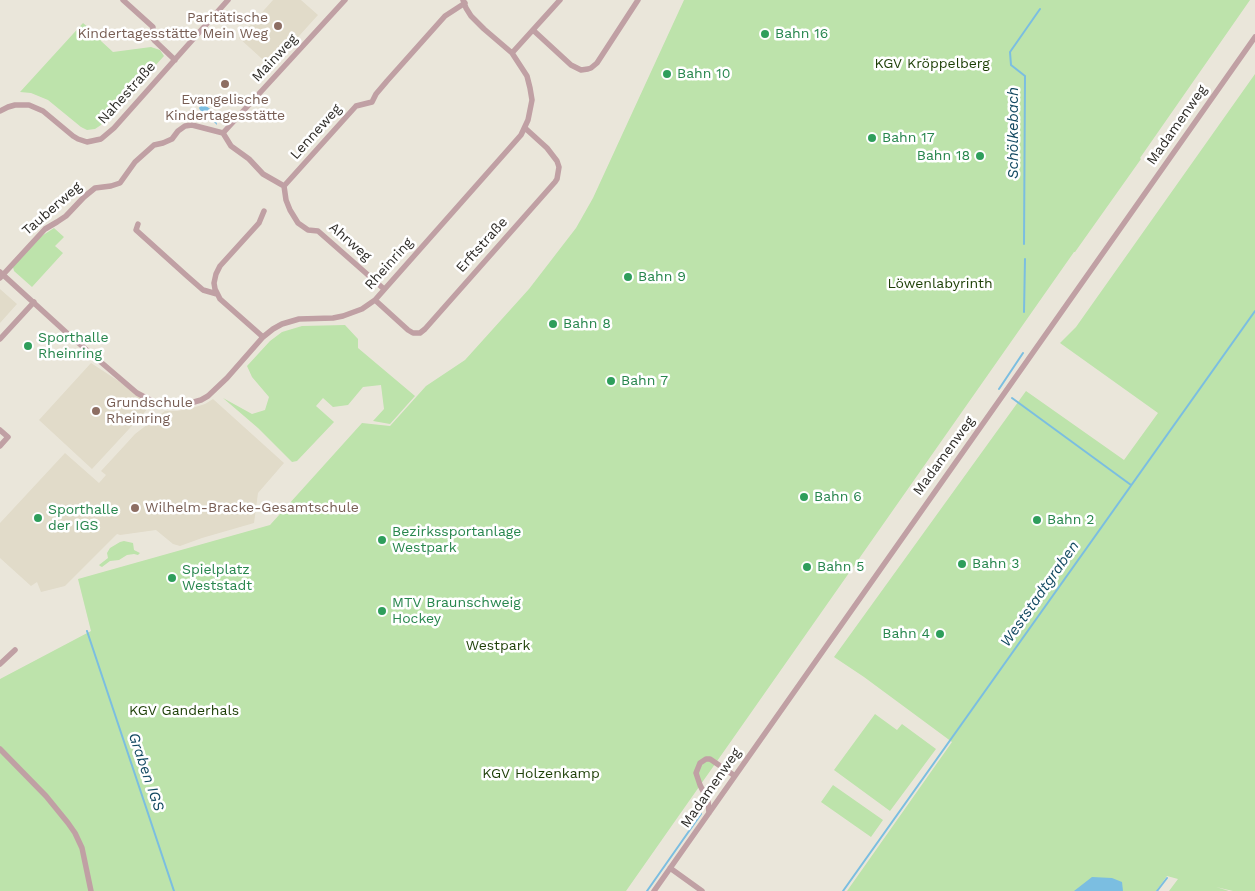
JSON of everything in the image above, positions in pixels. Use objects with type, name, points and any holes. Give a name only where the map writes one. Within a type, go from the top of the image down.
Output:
[{"type":"street","points":[[123,0],[153,27],[152,37],[155,42],[175,60]]},
{"type":"street","name":"Nahestraße","points":[[0,111],[15,105],[29,105],[43,110],[78,139],[87,142],[96,141],[106,136],[114,128],[228,0]]},
{"type":"street","name":"Mainweg","points":[[223,134],[345,0]]},
{"type":"street","points":[[512,53],[560,0]]},
{"type":"street","points":[[533,30],[570,65],[581,70],[588,69],[597,63],[638,0]]},
{"type":"street","name":"Rheinring","points":[[1,275],[137,393],[154,402],[165,405],[187,404],[208,396],[273,328],[291,320],[333,318],[362,309],[375,300],[516,141],[525,128],[531,107],[527,76],[512,53],[476,21],[469,13],[464,2]]},
{"type":"street","name":"Lenneweg","points":[[284,186],[356,106],[372,102],[387,81],[440,22],[464,2]]},
{"type":"street","name":"Madamenweg","points":[[654,891],[1255,37]]},
{"type":"street","name":"Tauberweg","points":[[1,275],[45,229],[66,216],[95,188],[120,183],[135,162],[154,145],[172,139],[178,130],[185,126],[192,125],[223,134]]},
{"type":"street","name":"Erftstraße","points":[[375,300],[408,330],[413,333],[420,333],[555,182],[559,167],[557,160],[525,128]]},
{"type":"street","points":[[223,134],[231,146],[249,159],[258,170],[284,186]]},
{"type":"street","name":"Ahrweg","points":[[284,186],[286,200],[298,223],[308,230],[318,231],[384,289]]},
{"type":"street","points":[[263,337],[225,304],[217,294],[214,283],[220,266],[259,223],[264,212]]},
{"type":"street","points":[[138,224],[136,230],[192,281],[203,290],[217,294]]},
{"type":"street","points":[[0,340],[34,302]]},
{"type":"street","points":[[0,430],[8,437],[0,446]]},
{"type":"street","points":[[0,664],[15,650]]},
{"type":"street","points":[[0,749],[46,796],[68,822],[82,848],[91,891]]},
{"type":"street","points":[[709,813],[708,801],[696,773],[700,763],[710,759],[735,776]]},
{"type":"street","points":[[670,868],[702,891]]},
{"type":"shaded area","name":"Paritätische Kindertagesstätte Mein Weg","points":[[273,0],[301,0],[318,15],[271,67],[239,38]]},
{"type":"shaded area","points":[[0,289],[17,304],[0,323]]},
{"type":"shaded area","name":"Grundschule Rheinring","points":[[91,363],[154,402],[92,469],[39,420]]},
{"type":"shaded area","name":"Wilhelm-Bracke-Gesamtschule","points":[[213,399],[284,463],[258,493],[254,523],[180,546],[173,544],[156,530],[117,534],[65,586],[41,592],[37,582],[31,586],[0,558],[0,523],[65,453],[99,483],[106,475],[101,471],[135,434],[165,411],[192,408]]},
{"type":"green space","name":"Westpark","points":[[684,0],[1250,0],[1141,159],[626,891],[0,891],[0,679],[91,631],[78,579],[270,525],[362,423],[390,426],[426,386],[465,360],[529,289],[576,228],[593,198]]},
{"type":"green space","points":[[83,23],[113,52],[151,47],[160,50],[164,56],[101,125],[95,129],[87,130],[48,100],[31,93],[20,92]]},
{"type":"green space","points":[[1255,74],[1255,891],[1233,891],[1216,887],[1229,891],[1169,891],[1178,879],[1167,876],[1156,891],[847,891],[952,742],[834,657],[1026,391],[1124,460],[1158,413],[1060,343],[1076,327]]},
{"type":"green space","points":[[54,228],[64,237],[55,246],[63,253],[32,287],[14,271],[13,267],[34,241]]},
{"type":"green space","points":[[345,325],[358,339],[358,348],[415,396],[390,424],[373,421],[384,409],[381,385],[363,387],[348,405],[333,407],[323,398],[316,406],[334,422],[297,461],[292,462],[258,428],[223,398],[252,414],[265,410],[269,397],[252,377],[247,366],[270,341],[282,332],[302,326]]},
{"type":"green space","points":[[124,541],[133,543],[134,550],[140,553],[110,561],[102,567],[99,565],[108,558],[107,553],[110,548]]},
{"type":"green space","points":[[875,714],[897,730],[902,724],[936,749],[890,811],[834,770]]},
{"type":"green space","points":[[833,785],[883,820],[871,837],[821,802]]},
{"type":"water","points":[[202,103],[213,111],[216,116],[217,125],[201,112],[199,108]]},
{"type":"water","points":[[1092,877],[1112,878],[1122,882],[1123,891],[1074,891]]},
{"type":"waterway","name":"Schölkebach","points":[[1024,244],[1025,76],[1011,65],[1010,52],[1040,9]]},
{"type":"waterway","name":"Schölkebach","points":[[1024,312],[1025,259]]},
{"type":"waterway","name":"Weststadtgraben","points":[[843,891],[1255,311]]},
{"type":"waterway","name":"Schölkebach","points":[[999,389],[1023,353]]},
{"type":"waterway","name":"Schölkebach","points":[[1012,398],[1131,485]]},
{"type":"waterway","name":"Graben IGS","points":[[87,631],[174,891]]},
{"type":"waterway","points":[[647,891],[701,814]]},
{"type":"waterway","points":[[1157,891],[1167,878]]},
{"type":"place","name":"Paritätische Kindertagesstätte Mein Weg","points":[[278,26]]},
{"type":"place","name":"Bahn 16","points":[[765,34]]},
{"type":"place","name":"Bahn 10","points":[[667,74]]},
{"type":"place","name":"Evangelische Kindertagesstätte","points":[[225,84]]},
{"type":"place","name":"Bahn 17","points":[[872,138]]},
{"type":"place","name":"Bahn 18","points":[[980,156]]},
{"type":"place","name":"Bahn 9","points":[[628,277]]},
{"type":"place","name":"Bahn 8","points":[[553,324]]},
{"type":"place","name":"Sporthalle Rheinring","points":[[28,346]]},
{"type":"place","name":"Bahn 7","points":[[611,381]]},
{"type":"place","name":"Grundschule Rheinring","points":[[96,411]]},
{"type":"place","name":"Bahn 6","points":[[804,497]]},
{"type":"place","name":"Wilhelm-Bracke-Gesamtschule","points":[[135,508]]},
{"type":"place","name":"Sporthalle der IGS","points":[[38,518]]},
{"type":"place","name":"Bahn 2","points":[[1037,520]]},
{"type":"place","name":"Bezirkssportanlage Westpark","points":[[382,540]]},
{"type":"place","name":"Bahn 3","points":[[962,564]]},
{"type":"place","name":"Bahn 5","points":[[807,567]]},
{"type":"place","name":"Spielplatz Weststadt","points":[[172,578]]},
{"type":"place","name":"MTV Braunschweig Hockey","points":[[382,611]]},
{"type":"place","name":"Bahn 4","points":[[940,634]]},
{"type":"park label","name":"KGV Kröppelberg","points":[[932,64]]},
{"type":"park label","name":"Löwenlabyrinth","points":[[940,284]]},
{"type":"park label","name":"KGV Ganderhals","points":[[184,711]]},
{"type":"park label","name":"KGV Holzenkamp","points":[[541,774]]}]
